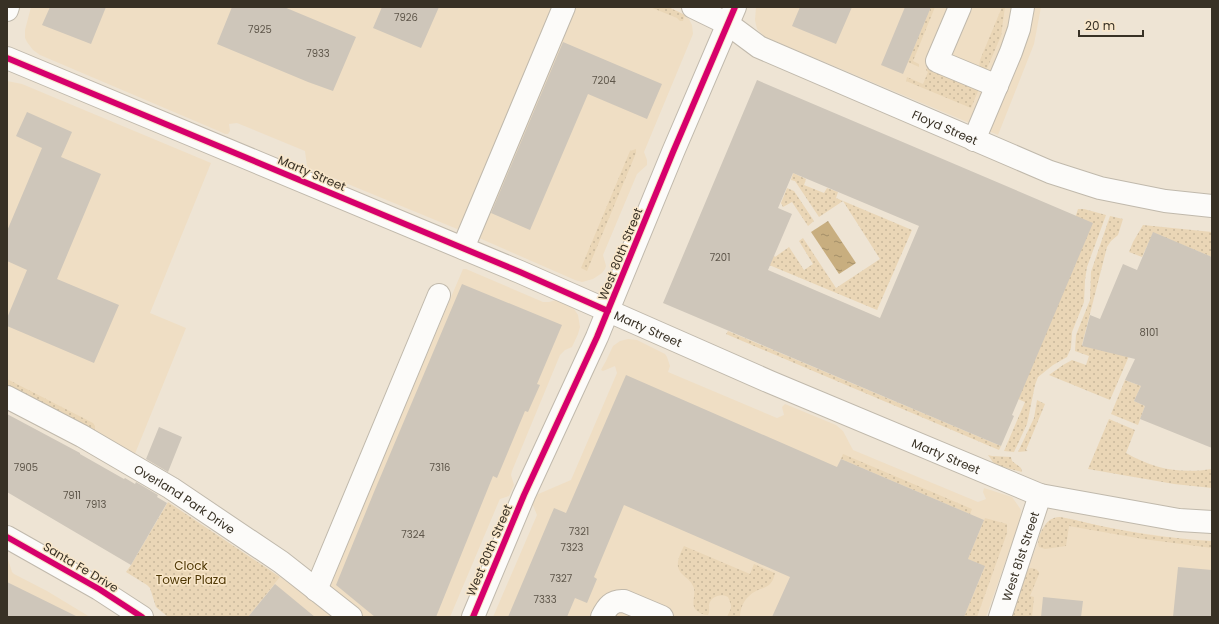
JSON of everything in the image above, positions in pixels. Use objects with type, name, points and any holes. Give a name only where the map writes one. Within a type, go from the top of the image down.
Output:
[{"type":"street","points":[[463,248],[564,7]]},
{"type":"street","name":"Floyd Street","points":[[693,7],[732,16],[759,47],[1050,172],[1100,188],[1165,201],[1212,206]]},
{"type":"street","points":[[960,7],[937,61],[997,86]]},
{"type":"street","points":[[974,140],[1019,29],[1023,7]]},
{"type":"street","name":"West 80th Street","points":[[474,617],[524,495],[597,337],[673,152],[732,16]]},
{"type":"street","name":"Marty Street","points":[[7,58],[520,272],[770,382],[1040,495],[1179,520],[1212,522]]},
{"type":"street","points":[[316,590],[439,295]]},
{"type":"street","name":"Overland Park Drive","points":[[7,397],[82,436],[171,488],[281,562],[351,617]]},
{"type":"street","name":"West 81st Street","points":[[1000,617],[1040,495]]},
{"type":"street","name":"Santa Fe Drive","points":[[7,537],[92,585],[142,617]]},
{"type":"street","points":[[602,617],[608,607],[612,604],[624,601],[662,617]]},
{"type":"shaded area","points":[[31,7],[668,7],[689,19],[692,25],[693,34],[644,152],[647,165],[637,174],[603,255],[606,266],[605,269],[593,279],[582,282],[309,168],[307,166],[305,151],[237,123],[229,124],[230,131],[228,134],[225,134],[40,55],[33,50],[25,38],[25,30]]},
{"type":"shaded area","points":[[756,7],[1041,7],[1034,44],[998,135],[765,37],[757,29],[755,20]]},
{"type":"shaded area","points":[[7,81],[22,84],[211,163],[150,313],[186,328],[132,461],[7,392]]},
{"type":"shaded area","points":[[463,269],[543,302],[556,300],[566,303],[574,309],[578,315],[580,327],[578,334],[572,347],[565,350],[560,355],[512,471],[511,475],[514,485],[509,496],[500,499],[499,501],[450,617],[363,617],[330,591],[330,582]]},
{"type":"shaded area","points":[[628,339],[637,340],[665,354],[670,366],[668,372],[777,418],[784,415],[782,407],[785,404],[836,425],[843,431],[853,450],[978,502],[986,499],[983,492],[984,488],[1012,497],[1021,510],[1020,520],[986,617],[493,617],[537,515],[532,503],[536,495],[571,480],[617,373],[615,366],[603,371],[601,370],[613,346],[620,341]]},
{"type":"shaded area","points":[[1060,517],[1140,533],[1190,540],[1212,541],[1212,617],[1011,617],[1041,533],[1050,520]]},
{"type":"shaded area","points":[[7,556],[14,574],[47,591],[90,617],[7,617]]},
{"type":"shaded area","points":[[280,577],[315,602],[333,617],[248,617]]},
{"type":"green space","points":[[650,7],[668,7],[685,15],[683,21],[680,21],[677,18]]},
{"type":"green space","points":[[931,7],[935,7],[913,61],[919,64],[919,67],[908,62]]},
{"type":"green space","points":[[1002,7],[1005,7],[1001,36],[985,73],[979,67],[980,60]]},
{"type":"green space","points":[[928,67],[979,89],[971,108],[906,81],[907,77],[923,84],[928,72],[926,70]]},
{"type":"green space","points":[[636,149],[636,153],[587,271],[581,268],[630,151]]},
{"type":"green space","points":[[793,173],[806,179],[804,185],[824,193],[827,188],[838,192],[836,198],[912,230],[877,310],[762,262],[772,252],[775,257],[789,247],[804,270],[813,264],[799,241],[803,238],[836,288],[880,259],[843,201],[819,217],[795,181],[791,180]]},
{"type":"green space","points":[[787,188],[794,191],[814,221],[808,226],[792,202],[783,207],[781,203]]},
{"type":"green space","points":[[1078,209],[1084,209],[1106,215],[1087,267],[1084,302],[1072,332],[1071,348],[1067,357],[1053,365],[1038,377],[1027,424],[1014,452],[1004,451],[1025,402],[1018,399]]},
{"type":"green space","points":[[1110,216],[1123,219],[1118,235],[1107,247],[1082,345],[1129,356],[1110,400],[1049,375],[1072,360],[1086,365],[1089,356],[1075,351],[1076,335],[1090,300],[1091,272]]},
{"type":"green space","points":[[1143,225],[1212,232],[1212,257],[1153,233],[1142,257],[1129,252]]},
{"type":"green space","points":[[728,331],[1001,446],[999,450],[726,334]]},
{"type":"green space","points":[[7,379],[93,423],[95,430],[7,386]]},
{"type":"green space","points":[[1125,380],[1141,386],[1134,401],[1145,406],[1138,425],[1111,414]]},
{"type":"green space","points":[[1037,400],[1045,404],[1026,450],[1028,451],[1018,452],[1034,418]]},
{"type":"green space","points":[[1109,419],[1135,430],[1126,453],[1147,463],[1168,469],[1189,471],[1212,469],[1212,488],[1174,484],[1088,469]]},
{"type":"green space","points":[[843,454],[972,509],[970,514],[841,459]]},
{"type":"green space","points":[[988,455],[1011,457],[1012,461],[1021,468],[1022,472],[995,465]]},
{"type":"green space","name":"Clock Tower Plaza","points":[[168,502],[280,577],[248,617],[168,617],[156,607],[150,588],[126,572]]},
{"type":"green space","points":[[1056,517],[1136,533],[1212,541],[1212,548],[1143,539],[1069,526],[1066,546],[1045,549],[1039,547],[1039,536],[1047,522]]},
{"type":"green space","points":[[985,518],[1007,524],[1007,533],[977,617],[964,617],[985,567],[968,559]]},
{"type":"green space","points":[[684,546],[750,574],[754,564],[775,573],[774,577],[772,582],[752,593],[744,602],[740,617],[727,617],[731,604],[728,597],[722,595],[712,599],[709,605],[708,615],[700,613],[694,608],[694,589],[692,583],[681,573],[678,567],[679,559]]},
{"type":"green space","points":[[1028,569],[1036,569],[1039,572],[1030,596],[1034,597],[1032,617],[1011,617]]},
{"type":"water","points":[[828,221],[856,263],[839,274],[811,232]]},
{"type":"building","points":[[50,7],[106,7],[91,44],[42,25]]},
{"type":"building","points":[[232,7],[284,7],[356,37],[333,91],[217,44]]},
{"type":"building","points":[[382,7],[439,7],[421,48],[373,28]]},
{"type":"building","points":[[800,7],[852,7],[836,44],[792,26]]},
{"type":"building","points":[[905,7],[931,7],[903,74],[881,65]]},
{"type":"building","points":[[563,42],[662,84],[647,119],[588,94],[530,230],[491,213]]},
{"type":"building","points":[[757,80],[1093,223],[1012,415],[1014,416],[1001,446],[663,303]],"holes":[[[793,173],[919,226],[880,318],[768,270],[792,214],[778,208]]]},
{"type":"building","points":[[27,112],[72,132],[61,157],[101,174],[57,279],[119,305],[94,363],[7,326],[7,318],[27,270],[7,261],[7,231],[42,148],[16,136]]},
{"type":"building","points":[[1153,232],[1212,257],[1212,448],[1140,419],[1145,406],[1134,401],[1141,386],[1125,380],[1135,359],[1082,346],[1090,315],[1100,319],[1123,264],[1137,270]]},
{"type":"building","points":[[462,284],[562,325],[537,384],[540,385],[528,412],[525,411],[497,478],[493,476],[436,617],[375,617],[336,585]]},
{"type":"building","points":[[626,375],[837,467],[841,459],[984,520],[968,559],[985,566],[964,617],[772,617],[790,577],[624,505],[594,577],[597,579],[587,603],[575,598],[567,617],[508,617],[554,508],[566,513]]},
{"type":"building","points":[[7,414],[80,453],[124,479],[125,478],[135,484],[136,482],[158,495],[157,497],[167,503],[131,565],[7,492]]},
{"type":"building","points":[[159,427],[182,437],[168,472],[146,459]]},
{"type":"building","points":[[1178,567],[1212,570],[1212,617],[1173,617]]},
{"type":"building","points":[[7,582],[78,617],[7,617]]},
{"type":"building","points":[[275,584],[315,617],[248,617]]},
{"type":"building","points":[[1043,597],[1083,601],[1081,617],[1041,617]]},
{"type":"cycle path","points":[[473,617],[524,495],[597,337],[673,152],[735,7]]},
{"type":"cycle path","points":[[7,58],[520,272],[608,311]]},
{"type":"cycle path","points":[[7,537],[99,589],[142,617]]}]
